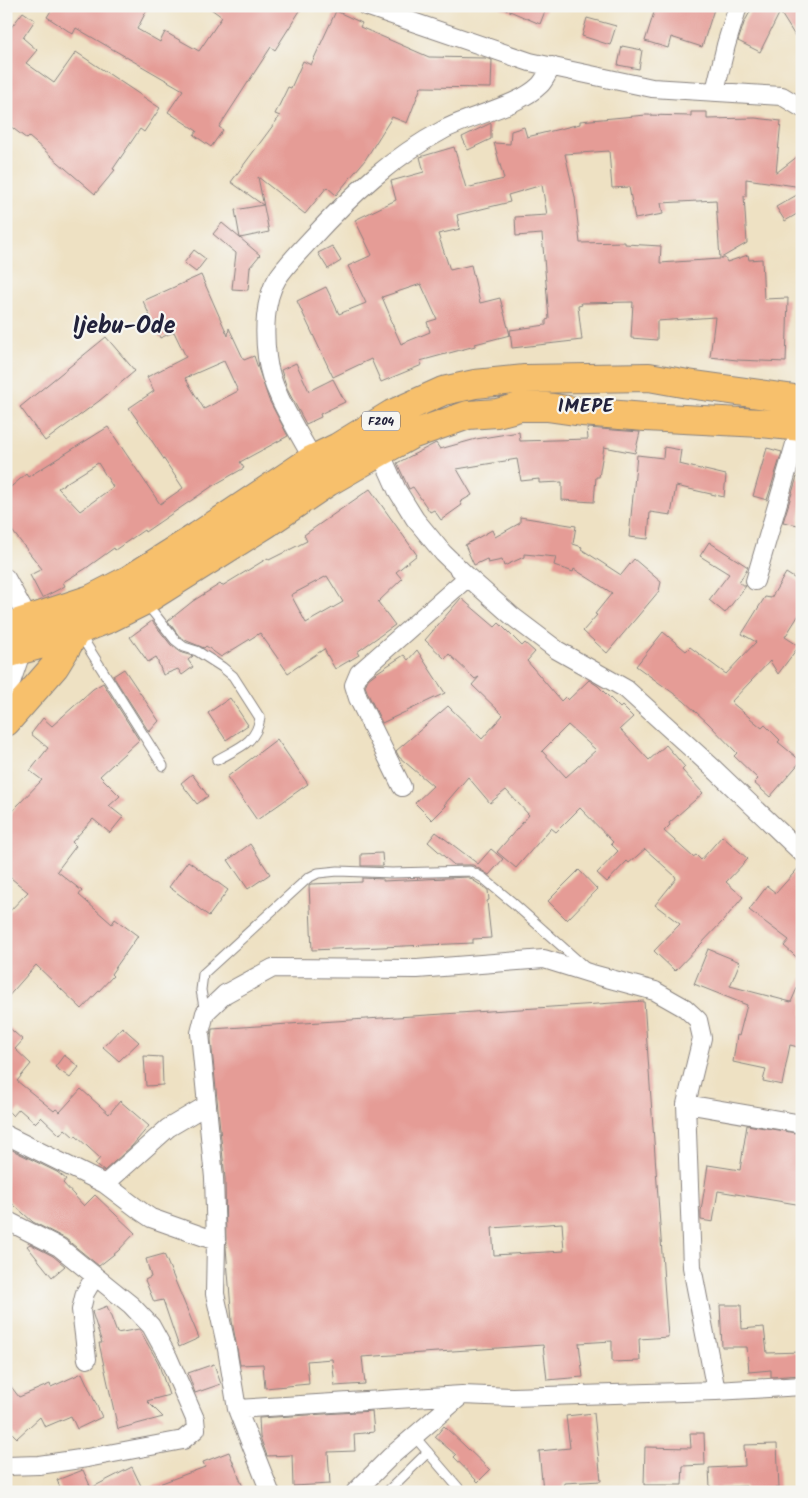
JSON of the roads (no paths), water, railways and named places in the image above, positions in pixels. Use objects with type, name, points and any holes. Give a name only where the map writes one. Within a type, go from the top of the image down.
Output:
[{"type":"main road","name":"F204","points":[[17,623],[91,599],[130,579],[313,459],[338,448],[392,414],[443,391],[475,384],[525,378],[649,377],[802,400]]},
{"type":"main road","name":"F204","points":[[14,652],[42,644],[108,619],[144,601],[266,524],[328,482],[411,435],[468,414],[497,412],[520,407],[547,407],[609,414],[801,427]]},
{"type":"main road","points":[[6,722],[55,666],[77,630]]},
{"type":"street","points":[[366,6],[530,62],[652,88],[782,96],[802,108]]},
{"type":"street","points":[[715,91],[738,6]]},
{"type":"street","points":[[313,459],[272,382],[267,357],[266,329],[268,302],[276,280],[332,216],[374,175],[404,153],[446,129],[525,97],[540,84],[552,66]]},
{"type":"street","points":[[755,581],[801,427]]},
{"type":"street","points":[[380,452],[397,490],[415,519],[444,553],[468,577],[512,616],[557,650],[626,689],[722,776],[802,853]]},
{"type":"street","points":[[402,787],[358,698],[354,685],[359,673],[468,577]]},
{"type":"street","points":[[6,578],[17,623]]},
{"type":"street","points":[[6,698],[14,652]]},
{"type":"street","points":[[270,1492],[237,1409],[215,1294],[214,1178],[200,1033],[205,1013],[225,994],[274,968],[417,968],[544,959],[655,991],[686,1008],[698,1020],[702,1038],[686,1104],[692,1267],[716,1391]]},
{"type":"street","points":[[686,1104],[802,1124]]},
{"type":"street","points":[[105,1184],[168,1128],[207,1105]]},
{"type":"street","points":[[6,1135],[105,1184],[151,1218],[216,1241]]},
{"type":"street","points":[[6,1220],[59,1247],[131,1305],[151,1326],[168,1357],[195,1419],[196,1429],[183,1440],[87,1458],[39,1465],[6,1466]]},
{"type":"street","points":[[87,1360],[81,1310],[85,1293],[95,1276]]},
{"type":"street","points":[[237,1409],[462,1395],[512,1397],[716,1391],[802,1386]]},
{"type":"street","points":[[355,1492],[390,1456],[462,1395]]},
{"type":"lane","points":[[144,601],[175,640],[197,651],[233,676],[260,718],[252,739],[217,760]]},
{"type":"lane","points":[[77,630],[163,766]]},
{"type":"lane","points":[[205,1013],[200,990],[203,974],[241,938],[287,900],[308,878],[318,873],[338,871],[392,873],[470,872],[483,878],[512,902],[592,974]]},
{"type":"lane","points":[[414,1436],[462,1492]]},
{"type":"lane","points":[[387,1492],[428,1452]]},
{"type":"district","name":"Ijebu-Ode","points":[[124,326]]},
{"type":"district","name":"IMEPE","points":[[586,407]]}]
